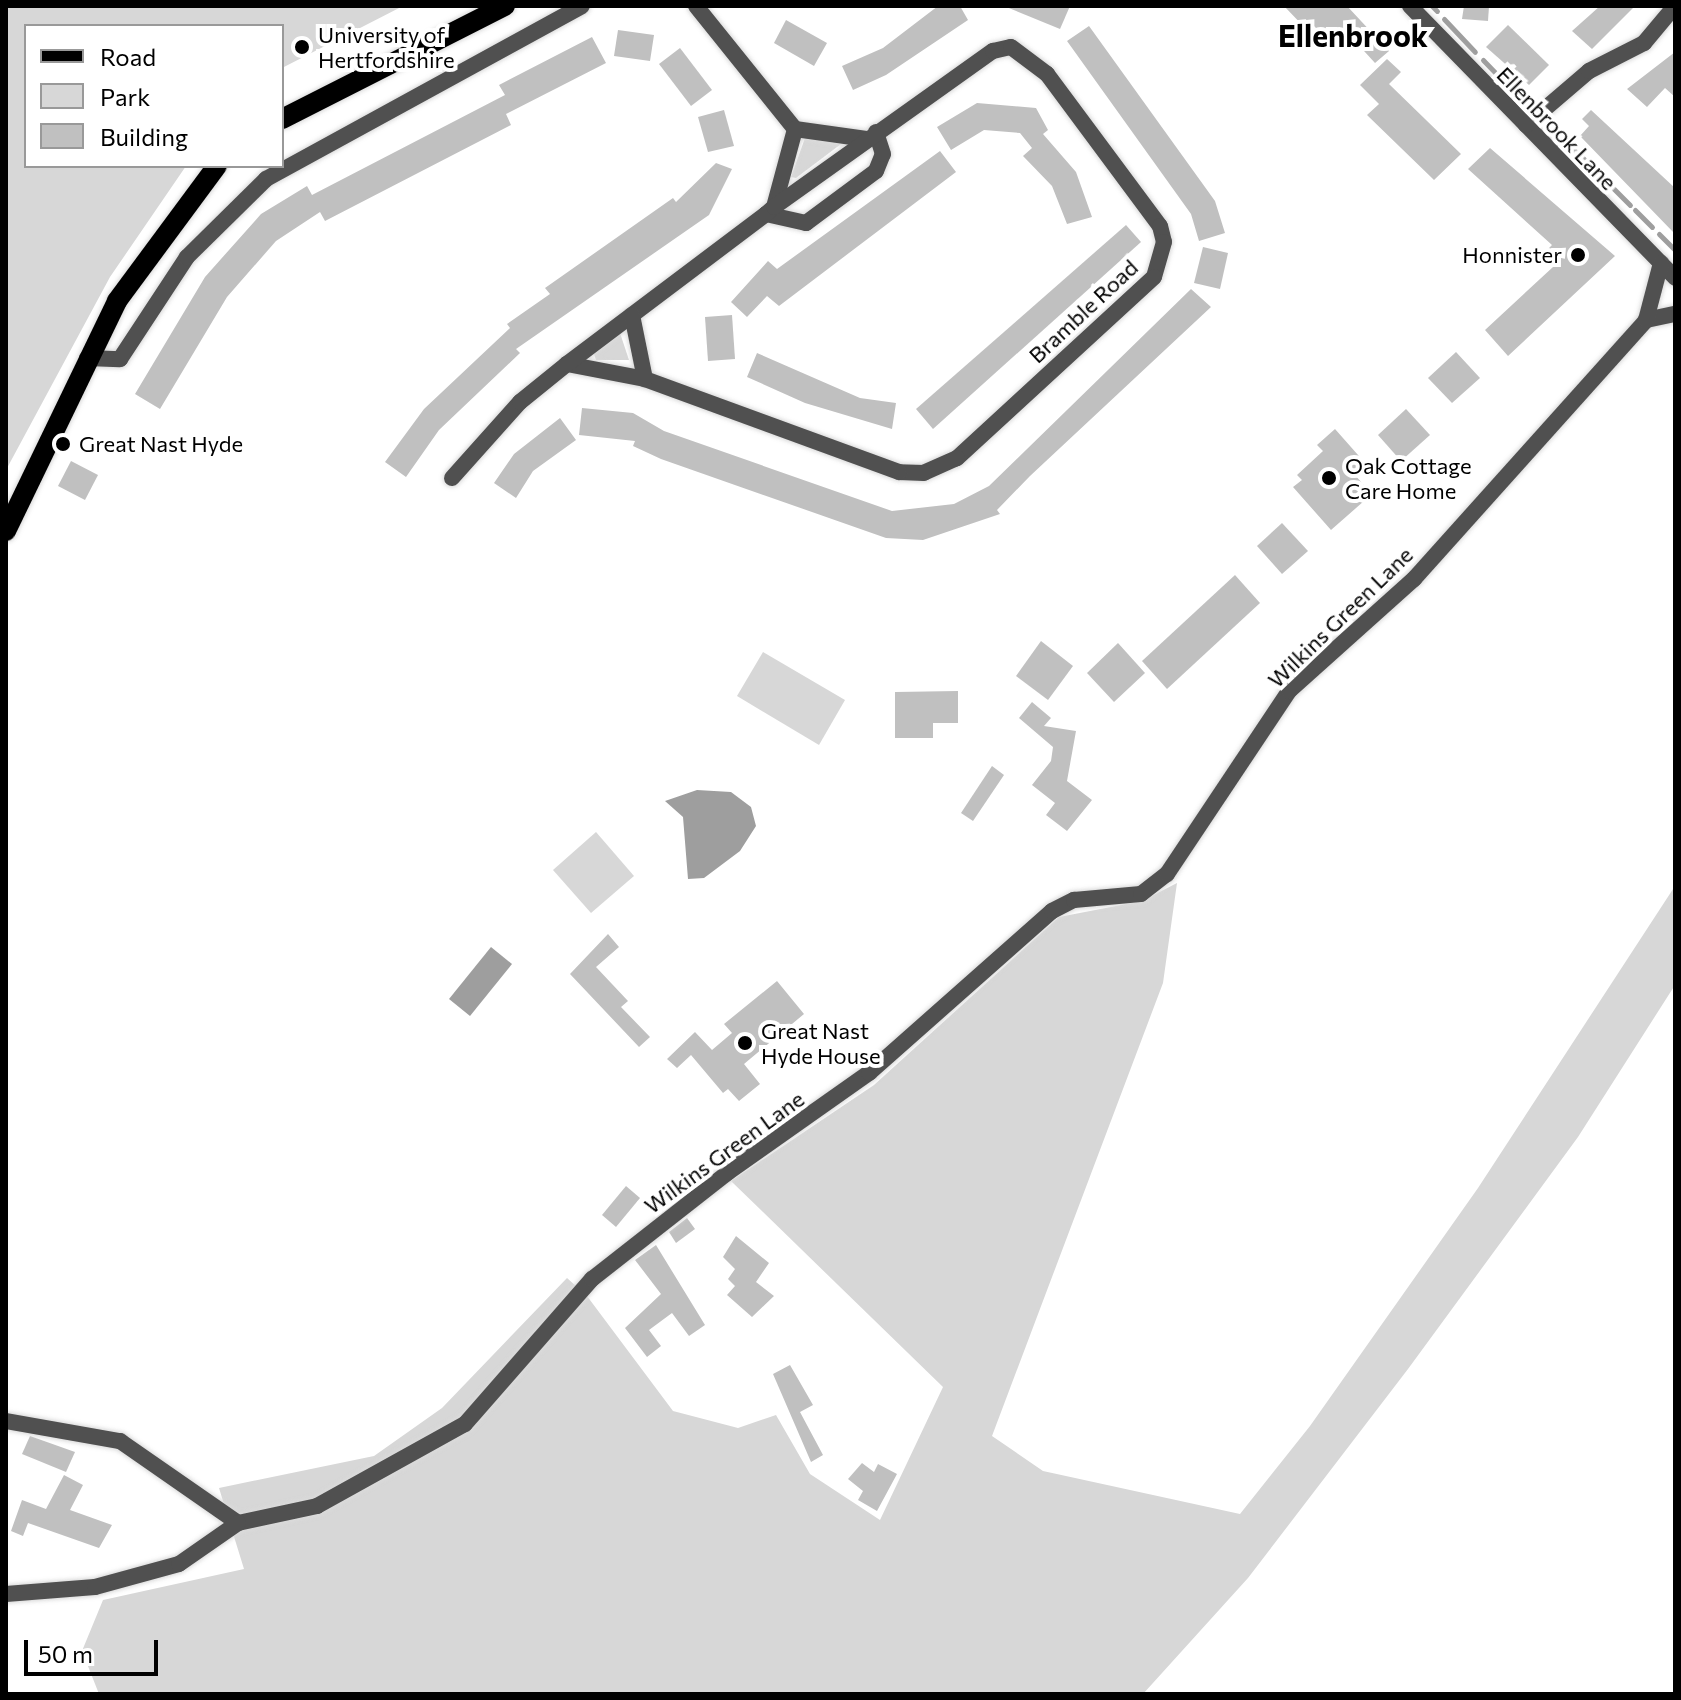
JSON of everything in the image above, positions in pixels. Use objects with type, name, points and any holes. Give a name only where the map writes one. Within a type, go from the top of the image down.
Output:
[{"type":"main road","points":[[284,118],[505,6]]},
{"type":"main road","points":[[6,531],[117,301],[216,168]]},
{"type":"street","points":[[87,358],[120,359],[187,257],[266,179],[582,6]]},
{"type":"street","points":[[696,6],[795,129],[871,136],[883,154],[876,171],[806,223],[770,211],[795,129]]},
{"type":"street","name":"Ellenbrook Lane","points":[[1410,6],[1675,278]]},
{"type":"street","points":[[1526,125],[1589,71],[1644,43],[1675,6]]},
{"type":"street","name":"Bramble Road","points":[[452,478],[520,402],[567,364],[871,136],[993,51],[1011,47],[1024,53],[1047,74],[1160,226],[1162,264],[957,458],[924,473],[899,472],[645,379],[567,364]]},
{"type":"street","name":"Wilkins Green Lane","points":[[238,1523],[317,1506],[465,1424],[592,1279],[869,1073],[1052,911],[1074,900],[1141,894],[1167,874],[1289,691],[1414,579],[1646,320],[1661,263]]},
{"type":"street","points":[[1646,320],[1675,314]]},
{"type":"street","points":[[632,315],[645,379]]},
{"type":"street","points":[[6,1421],[120,1441],[238,1523],[179,1564],[95,1587],[6,1594]]},
{"type":"green space","points":[[6,6],[403,6],[284,67],[284,24],[24,24],[24,168],[185,168],[110,277],[6,470]]},
{"type":"green space","points":[[805,138],[841,144],[796,178],[791,177]]},
{"type":"green space","points":[[620,333],[629,360],[596,360],[594,354]]},
{"type":"green space","points":[[763,652],[845,700],[819,745],[737,696]]},
{"type":"green space","points":[[596,832],[634,876],[591,913],[553,870]]},
{"type":"green space","points":[[1177,883],[1163,983],[992,1436],[1043,1471],[1240,1514],[1310,1426],[1478,1188],[1675,886],[1675,985],[1578,1137],[1408,1369],[1248,1578],[1143,1694],[99,1694],[82,1651],[103,1600],[244,1569],[219,1488],[374,1456],[442,1408],[567,1278],[587,1296],[673,1411],[738,1428],[776,1415],[810,1474],[880,1520],[943,1387],[731,1181],[874,1085],[1059,917],[1142,901]]},
{"type":"shaded area","points":[[697,790],[731,792],[751,807],[756,826],[740,851],[704,878],[688,879],[683,817],[665,801]]},
{"type":"shaded area","points":[[491,947],[512,964],[470,1016],[449,999]]},
{"type":"building","points":[[938,6],[960,6],[968,20],[886,75],[853,90],[842,66],[883,48]]},
{"type":"building","points":[[1004,6],[1070,6],[1060,29]]},
{"type":"building","points":[[1284,6],[1347,6],[1389,51],[1375,63],[1343,28],[1329,41],[1313,25],[1307,30]]},
{"type":"building","points":[[1464,6],[1489,6],[1488,21],[1462,19]]},
{"type":"building","points":[[1600,6],[1635,6],[1592,49],[1572,31]]},
{"type":"building","points":[[786,20],[827,43],[814,66],[774,43]]},
{"type":"building","points":[[1508,25],[1549,65],[1529,85],[1486,47]]},
{"type":"building","points":[[1089,26],[1215,201],[1225,233],[1199,241],[1191,214],[1067,41]]},
{"type":"building","points":[[618,30],[654,35],[650,61],[614,56]]},
{"type":"building","points":[[592,37],[606,63],[506,114],[511,125],[325,221],[320,212],[276,241],[227,297],[160,409],[135,394],[205,277],[261,214],[307,186],[312,195],[505,95],[499,85]]},
{"type":"building","points":[[680,48],[712,90],[691,106],[659,64]]},
{"type":"building","points":[[1675,52],[1675,97],[1665,88],[1647,107],[1627,89]]},
{"type":"building","points":[[1387,59],[1401,72],[1389,84],[1461,154],[1434,180],[1367,115],[1379,104],[1360,85]]},
{"type":"building","points":[[977,103],[1036,108],[1048,130],[1043,134],[1076,172],[1092,217],[1067,224],[1052,186],[1023,156],[1032,148],[1020,133],[984,130],[951,150],[937,127]]},
{"type":"building","points":[[724,110],[734,146],[708,152],[698,117]]},
{"type":"building","points":[[1591,110],[1675,188],[1675,234],[1580,136],[1589,126],[1582,119]]},
{"type":"building","points":[[1490,148],[1615,256],[1508,356],[1485,330],[1553,267],[1542,255],[1552,245],[1468,169]]},
{"type":"building","points":[[940,151],[956,172],[779,306],[767,296],[747,317],[731,302],[768,261],[777,269]]},
{"type":"building","points":[[716,163],[732,169],[709,215],[516,349],[520,353],[439,430],[406,477],[385,462],[424,409],[510,328],[507,324],[550,294],[545,288],[673,198],[676,202]]},
{"type":"building","points":[[1126,225],[1141,242],[933,429],[916,409]]},
{"type":"building","points":[[1203,247],[1228,253],[1220,289],[1194,283]]},
{"type":"building","points":[[1191,289],[1211,307],[1030,476],[997,510],[1000,514],[923,540],[886,538],[661,459],[633,446],[635,441],[579,435],[582,408],[633,413],[664,431],[892,511],[954,504],[989,486]]},
{"type":"building","points":[[732,315],[735,359],[708,361],[705,317]]},
{"type":"building","points":[[1456,352],[1480,378],[1452,403],[1428,378]]},
{"type":"building","points":[[757,353],[860,398],[896,403],[892,429],[805,403],[747,377]]},
{"type":"building","points":[[1406,409],[1430,435],[1401,461],[1378,435]]},
{"type":"building","points":[[560,418],[576,440],[533,471],[516,498],[494,483],[514,454]]},
{"type":"building","name":"Oak Cottage Care Home","points":[[1335,429],[1366,464],[1354,474],[1372,494],[1331,530],[1293,487],[1302,480],[1297,475],[1323,451],[1317,445]]},
{"type":"building","points":[[71,461],[98,475],[85,500],[58,486]]},
{"type":"building","points":[[1282,523],[1308,551],[1282,574],[1257,546]]},
{"type":"building","points":[[1235,575],[1260,603],[1167,689],[1142,661]]},
{"type":"building","points":[[1041,641],[1073,666],[1048,700],[1016,676]]},
{"type":"building","points":[[1118,643],[1145,673],[1114,702],[1087,673]]},
{"type":"building","points":[[958,691],[958,723],[933,723],[933,738],[895,738],[895,692]]},
{"type":"building","points":[[1032,702],[1051,718],[1044,726],[1076,731],[1067,781],[1092,800],[1067,831],[1046,815],[1055,803],[1032,785],[1051,761],[1053,747],[1019,718]]},
{"type":"building","points":[[992,766],[1004,775],[973,821],[961,813]]},
{"type":"building","points":[[608,934],[619,947],[596,967],[628,1001],[621,1007],[650,1037],[639,1047],[570,974]]},
{"type":"building","name":"Great Nast Hyde House","points":[[777,981],[804,1014],[744,1064],[760,1084],[739,1101],[728,1089],[723,1093],[691,1055],[677,1068],[667,1059],[695,1032],[712,1050],[732,1033],[724,1024]]},
{"type":"building","points":[[626,1186],[640,1198],[616,1227],[602,1215]]},
{"type":"building","points":[[687,1218],[695,1229],[676,1243],[669,1232]]},
{"type":"building","points":[[736,1236],[769,1263],[756,1282],[774,1296],[752,1317],[727,1295],[735,1286],[728,1279],[735,1269],[723,1257]]},
{"type":"building","points":[[656,1245],[705,1325],[689,1336],[672,1313],[649,1330],[661,1346],[647,1357],[625,1328],[661,1294],[635,1260]]},
{"type":"building","points":[[790,1365],[813,1405],[800,1412],[823,1455],[811,1462],[773,1374]]},
{"type":"building","points":[[30,1436],[75,1452],[66,1472],[22,1454]]},
{"type":"building","points":[[862,1463],[874,1472],[878,1464],[897,1474],[877,1511],[858,1500],[863,1491],[848,1479]]},
{"type":"building","points":[[64,1475],[83,1485],[70,1510],[112,1525],[99,1548],[28,1523],[23,1536],[11,1531],[22,1500],[46,1509]]},
{"type":"waterway","points":[[1432,6],[1437,11]]},
{"type":"waterway","points":[[1444,19],[1475,52]]},
{"type":"waterway","points":[[1483,60],[1507,85]]},
{"type":"waterway","points":[[1564,140],[1585,160]]},
{"type":"waterway","points":[[1589,164],[1602,177]]},
{"type":"waterway","points":[[1608,183],[1630,205]]},
{"type":"waterway","points":[[1635,210],[1652,227]]},
{"type":"waterway","points":[[1659,234],[1675,250]]},
{"type":"place","name":"University of Hertfordshire","points":[[302,47]]},
{"type":"place","name":"Honnister","points":[[1578,255]]},
{"type":"place","name":"Great Nast Hyde","points":[[63,444]]},
{"type":"place","name":"Oak Cottage Care Home","points":[[1329,478]]},
{"type":"place","name":"Great Nast Hyde House","points":[[745,1043]]},
{"type":"district","name":"Ellenbrook","points":[[1353,35]]}]
